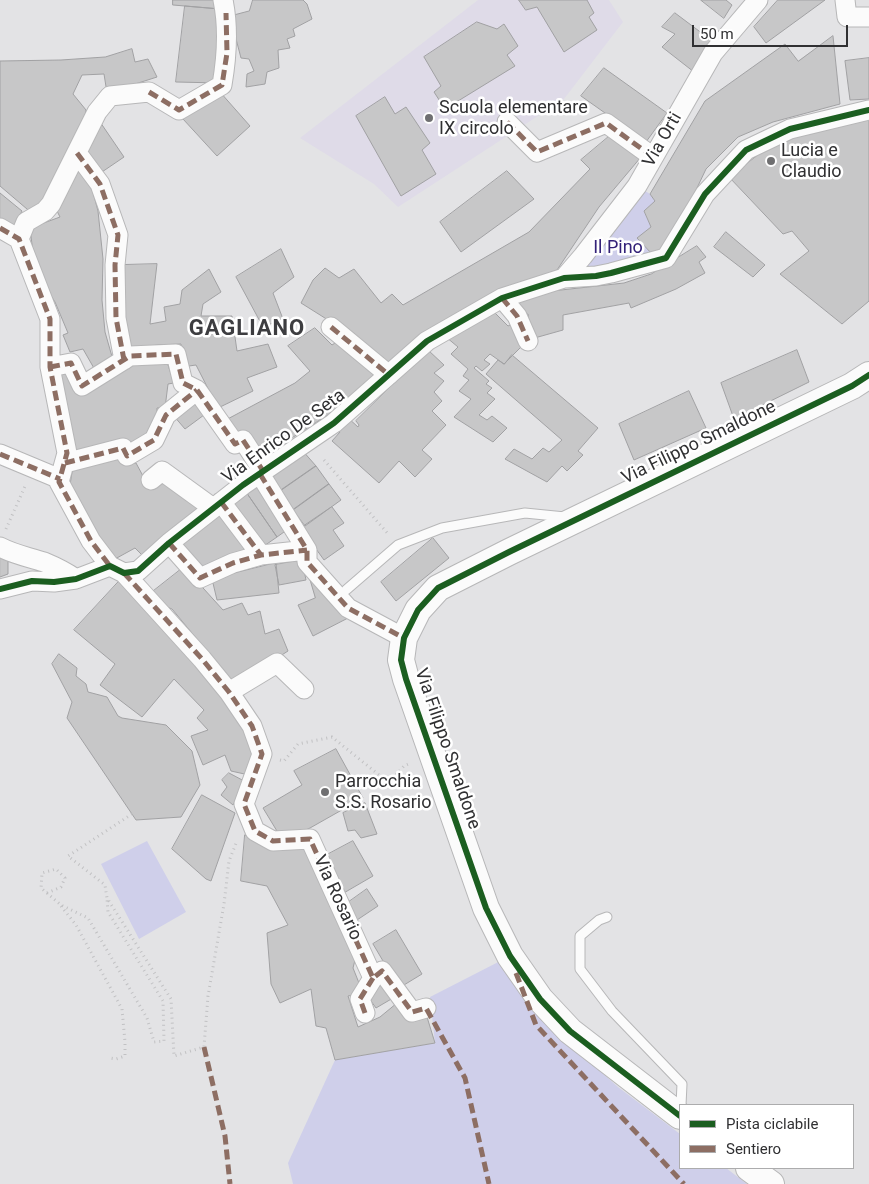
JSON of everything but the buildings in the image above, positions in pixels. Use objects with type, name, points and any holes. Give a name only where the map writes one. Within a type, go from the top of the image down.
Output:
[{"type":"street","name":"Via Orti","points":[[564,278],[637,186],[713,53],[758,0]]},
{"type":"street","points":[[845,0],[847,18],[869,17]]},
{"type":"street","points":[[19,239],[26,222],[45,211],[52,204],[97,112],[110,96],[149,92],[179,110],[222,85],[227,53],[225,7]]},
{"type":"street","name":"Via Enrico De Seta","points":[[0,589],[32,581],[54,582],[117,570],[138,571],[169,543],[217,505],[334,423],[427,341],[502,298],[564,278],[612,273],[666,258],[705,194],[746,150],[790,129],[869,110]]},
{"type":"street","points":[[506,122],[537,152],[606,122],[653,157]]},
{"type":"street","points":[[77,153],[100,184],[118,235],[115,265],[116,318],[124,360]]},
{"type":"street","points":[[0,228],[19,239],[50,319],[50,367],[67,454],[59,482],[91,541],[202,659],[229,692],[252,726],[262,754],[244,804],[248,814]]},
{"type":"street","points":[[502,298],[517,316],[528,341]]},
{"type":"street","points":[[331,327],[389,375]]},
{"type":"street","points":[[50,367],[71,364],[82,386],[130,356],[176,354],[182,384],[197,390],[235,444],[243,440],[307,550],[307,562],[348,608],[404,638]]},
{"type":"street","name":"Via Filippo Smaldone","points":[[679,1115],[570,1031],[540,999],[510,956],[486,908],[406,679],[401,660],[404,638],[418,610],[438,588],[852,386],[869,375]]},
{"type":"street","points":[[0,454],[33,468],[62,471],[123,448],[127,456],[154,440],[166,415],[197,390]]},
{"type":"street","points":[[150,480],[162,471],[217,505],[261,555]]},
{"type":"street","points":[[2,540],[15,554],[58,568],[76,579]]},
{"type":"street","points":[[169,543],[200,578],[234,563],[261,555],[307,550]]},
{"type":"street","points":[[229,692],[277,663],[304,689]]},
{"type":"street","name":"Via Rosario","points":[[248,814],[255,831],[273,841],[310,839],[373,978]]},
{"type":"street","points":[[365,1013],[360,999],[373,978],[382,971],[412,1012],[426,1008]]},
{"type":"street","points":[[750,1169],[771,1184]]},
{"type":"lane","points":[[346,590],[398,545],[442,528],[525,513],[578,519]]},
{"type":"lane","points":[[607,916],[599,920],[580,936],[580,969],[612,1010],[682,1084],[681,1104]]},
{"type":"path","points":[[324,460],[398,545]]},
{"type":"path","points":[[2,540],[33,468]]},
{"type":"path","points":[[262,754],[284,761],[298,744],[332,737],[389,784],[404,766],[432,755]]},
{"type":"path","points":[[61,906],[88,918],[147,1018],[154,1042],[164,1041],[164,1002],[108,912],[105,885],[68,856],[132,814]]},
{"type":"path","points":[[107,898],[171,999],[174,1056],[204,1046],[208,996],[224,904],[229,861],[248,814]]},
{"type":"path","points":[[47,893],[61,887],[65,878],[56,869],[42,873],[41,888],[61,906],[76,925],[122,1009],[126,1042],[125,1056],[116,1059],[110,1058]]},
{"type":"shaded area","name":"Scuola elementare IX circolo","points":[[478,0],[609,0],[623,22],[564,99],[398,207],[374,184],[300,138]]},
{"type":"green space","name":"Il Pino","points":[[637,186],[650,194],[655,201],[644,211],[651,227],[638,238],[653,255],[564,278]]},
{"type":"green space","points":[[147,841],[186,912],[139,939],[101,864]]},
{"type":"green space","points":[[510,956],[548,1025],[618,1087],[679,1133],[679,1169],[727,1169],[747,1184],[293,1184],[288,1163],[335,1060],[435,1043],[430,997]]},
{"type":"marked path","points":[[149,92],[179,110],[222,85],[227,53],[226,13]]},
{"type":"marked path","points":[[507,122],[537,152],[606,123],[653,157]]},
{"type":"marked path","points":[[77,153],[100,184],[118,235],[115,265],[116,318],[124,360]]},
{"type":"marked path","points":[[0,228],[19,239],[50,319],[50,367],[67,453],[59,482],[91,541],[110,566]]},
{"type":"marked path","points":[[502,298],[517,316],[528,341]]},
{"type":"marked path","points":[[331,327],[389,375]]},
{"type":"marked path","points":[[50,367],[71,363],[82,386],[130,356],[176,354],[183,383],[197,390]]},
{"type":"marked path","points":[[197,390],[235,444],[243,440],[263,471]]},
{"type":"marked path","points":[[65,463],[123,448],[127,456],[154,440],[166,415],[197,390]]},
{"type":"marked path","points":[[0,454],[60,479]]},
{"type":"marked path","points":[[260,474],[307,550],[307,562],[348,608],[404,638]]},
{"type":"marked path","points":[[221,502],[261,555]]},
{"type":"marked path","points":[[169,543],[200,578],[233,563],[261,555],[307,550]]},
{"type":"marked path","points":[[124,573],[202,659],[229,692],[252,726],[262,754],[244,804],[255,831],[273,841],[310,839],[373,978],[382,971],[412,1012],[426,1008],[465,1078],[489,1184]]},
{"type":"marked path","points":[[516,973],[536,1025],[684,1184]]},
{"type":"marked path","points":[[365,1013],[360,999],[373,978]]},
{"type":"marked path","points":[[204,1047],[225,1136],[230,1184]]},
{"type":"cycle path","points":[[0,589],[32,581],[54,582],[76,579],[110,566],[124,573],[138,571],[169,543],[243,485],[334,423],[427,341],[502,298],[564,278],[596,276],[666,258],[705,194],[746,150],[790,129],[869,110]]},
{"type":"cycle path","points":[[679,1115],[570,1031],[540,999],[510,956],[486,908],[406,679],[401,660],[404,638],[418,610],[438,588],[852,386],[869,375]]},
{"type":"place","name":"Scuola elementare IX circolo","points":[[429,118]]},
{"type":"place","name":"Lucia e Claudio","points":[[771,161]]},
{"type":"place","name":"Parrocchia S.S. Rosario","points":[[325,792]]},
{"type":"district","name":"GAGLIANO","points":[[247,329]]}]
